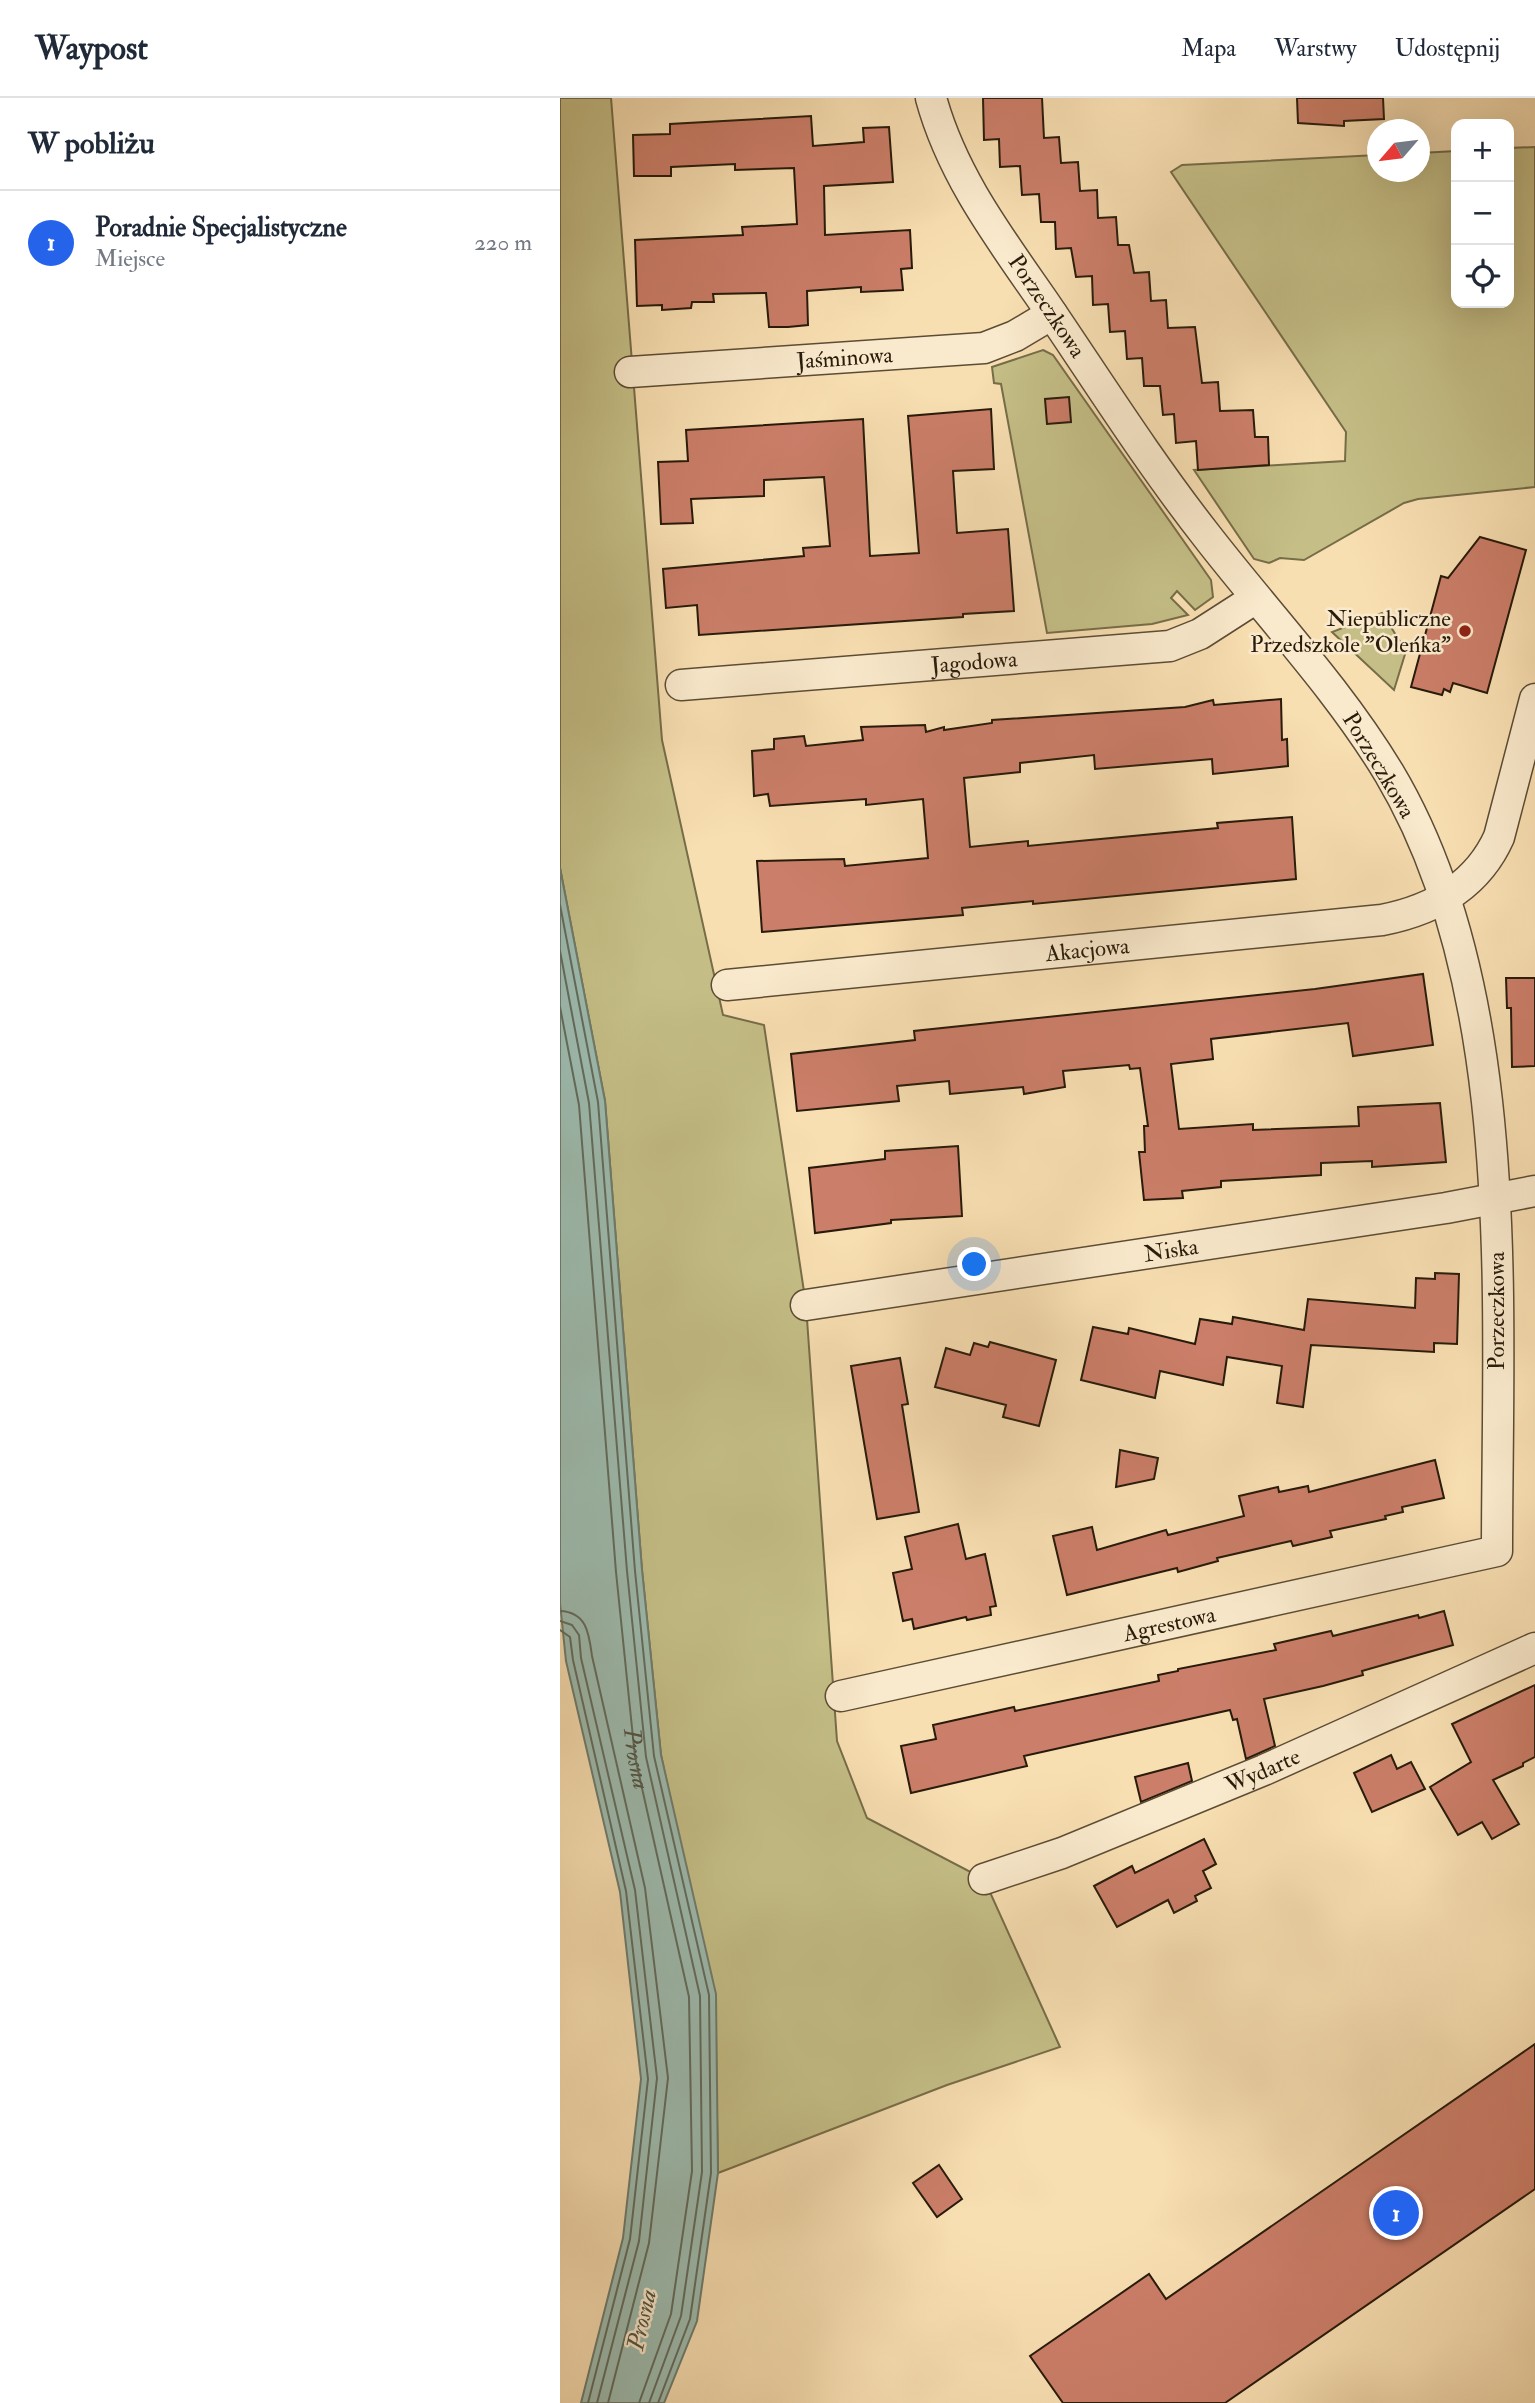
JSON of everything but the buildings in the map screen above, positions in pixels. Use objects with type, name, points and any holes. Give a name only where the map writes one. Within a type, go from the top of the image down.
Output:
[{"type":"street","name":"Porzeczkowa","points":[[931,98],[950,155],[964,183],[1164,479],[1341,702],[1385,766],[1412,815],[1443,900],[1463,969],[1480,1057],[1495,1196],[1497,1551]]},
{"type":"street","name":"Jaśminowa","points":[[630,372],[984,348],[1015,336],[1052,314]]},
{"type":"street","name":"Jagodowa","points":[[681,685],[1170,646],[1200,634],[1256,598]]},
{"type":"street","name":"Akacjowa","points":[[727,985],[1382,920],[1424,909],[1443,900],[1483,868],[1495,846],[1535,699]]},
{"type":"street","name":"Niska","points":[[806,1305],[1446,1208],[1495,1196],[1535,1191]]},
{"type":"street","name":"Agrestowa","points":[[841,1696],[1497,1551]]},
{"type":"street","name":"Wydarte","points":[[984,1879],[1062,1853],[1264,1770],[1535,1648]]},
{"type":"shaded area","points":[[560,98],[611,98],[662,740],[723,1015],[764,1025],[806,1305],[837,1741],[867,1818],[984,1879],[1060,2047],[947,2085],[718,2173],[715,2004],[661,1755],[642,1570],[605,1101],[560,868]]},
{"type":"shaded area","points":[[1535,147],[1535,487],[1418,499],[1404,503],[1304,560],[1280,558],[1269,563],[1254,559],[1194,470],[1345,461],[1346,432],[1171,172],[1182,165],[1367,156],[1367,182],[1430,182],[1430,152],[1451,151],[1451,308],[1514,308],[1514,148]]},
{"type":"shaded area","points":[[1043,350],[1053,355],[1211,580],[1213,597],[1195,610],[1177,591],[1171,598],[1188,615],[1152,624],[1047,633],[1001,384],[994,383],[992,367]]},
{"type":"shaded area","points":[[1382,613],[1406,651],[1394,690],[1332,632]]},
{"type":"water","name":"Prosna","points":[[560,868],[605,1101],[642,1570],[661,1755],[716,1994],[718,2173],[697,2321],[664,2403],[581,2403],[623,2238],[641,2079],[620,1892],[566,1661],[560,1603]]},
{"type":"place","name":"Niepubliczne Przedszkole \"Oleńka\"","points":[[1465,631]]},
{"type":"place","name":"Poradnie Specjalistyczne","points":[[1396,2213]]}]
